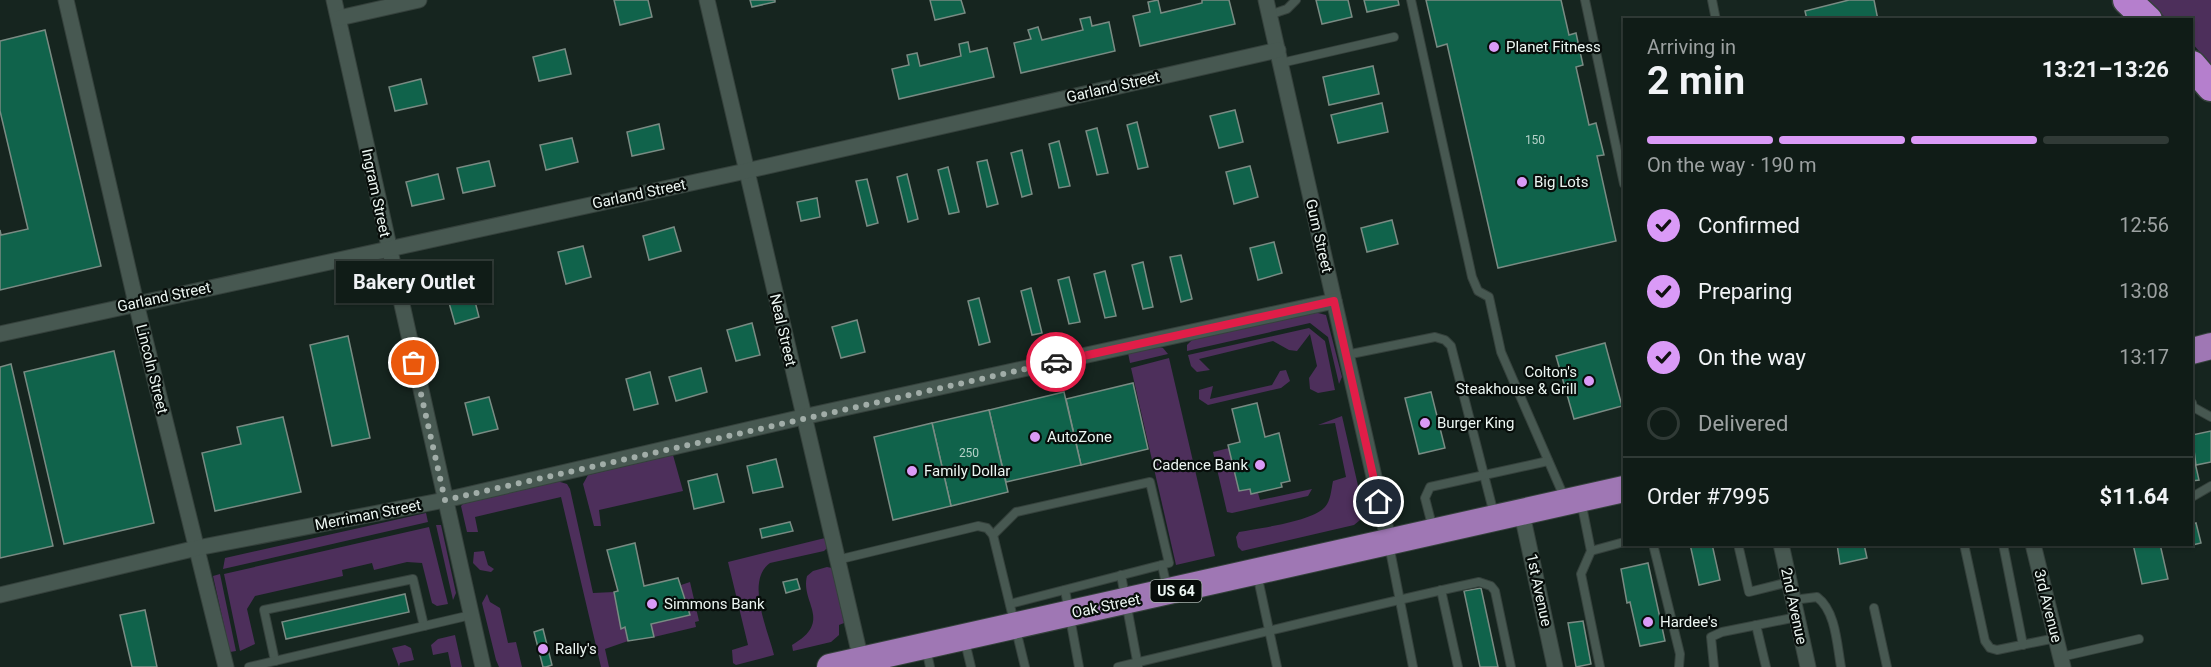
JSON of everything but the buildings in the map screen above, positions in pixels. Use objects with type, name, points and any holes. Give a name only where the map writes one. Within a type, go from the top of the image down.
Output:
[{"type":"highway","points":[[2127,0],[2146,18]]},
{"type":"highway","points":[[2193,66],[2211,87]]},
{"type":"highway","points":[[2193,351],[2211,346]]},
{"type":"highway","name":"US 64","points":[[1522,514],[1623,489]]},
{"type":"highway","name":"Oak Street","points":[[850,665],[928,657],[964,637],[1013,615],[1067,602],[1126,602],[1522,514]]},
{"type":"street","name":"Lincoln Street","points":[[66,0],[136,303],[226,667]]},
{"type":"street","name":"Ingram Street","points":[[334,0],[483,667]]},
{"type":"street","points":[[339,18],[419,0]]},
{"type":"street","name":"Neal Street","points":[[706,0],[837,560],[850,665]]},
{"type":"street","name":"Gum Street","points":[[1267,8],[1389,543]]},
{"type":"street","name":"Garland Street","points":[[0,334],[1279,57]]},
{"type":"street","name":"Merriman Street","points":[[0,594],[197,548],[445,500],[803,417],[1334,301]]},
{"type":"street","name":"1st Avenue","points":[[1522,514],[1555,667]]},
{"type":"street","name":"2nd Avenue","points":[[1781,546],[1808,667]]},
{"type":"street","name":"3rd Avenue","points":[[2033,546],[2062,662]]},
{"type":"lane","points":[[1267,8],[1287,9],[1296,0]]},
{"type":"lane","points":[[1411,0],[1472,277],[1478,291],[1489,297],[1501,352],[1548,461],[1574,501],[1591,551],[1581,574],[1600,667]]},
{"type":"lane","points":[[1585,0],[1623,179]]},
{"type":"lane","points":[[1712,0],[1716,18]]},
{"type":"lane","points":[[1279,57],[1395,37]]},
{"type":"lane","points":[[1346,355],[1435,337],[1445,340],[1451,346],[1495,520]]},
{"type":"lane","points":[[2193,407],[2211,417]]},
{"type":"lane","points":[[1434,533],[1425,498],[1430,487],[1548,461]]},
{"type":"lane","points":[[993,535],[1016,512],[1150,482],[1169,563],[1121,575],[1067,602],[1079,667]]},
{"type":"lane","points":[[2193,496],[2211,486]]},
{"type":"lane","points":[[837,560],[978,526],[987,528],[993,535],[1025,667]]},
{"type":"lane","points":[[1389,543],[1398,599],[1413,667]]},
{"type":"lane","points":[[1591,551],[1623,543]]},
{"type":"lane","points":[[1653,546],[1680,654],[1679,667]]},
{"type":"lane","points":[[1738,546],[1749,592],[1789,582]]},
{"type":"lane","points":[[1964,546],[1985,640],[1990,648],[1997,650],[2056,638]]},
{"type":"lane","points":[[2003,546],[2023,645]]},
{"type":"lane","points":[[1162,565],[1168,592]]},
{"type":"lane","points":[[1257,573],[1277,667]]},
{"type":"lane","points":[[1121,575],[1138,665]]},
{"type":"lane","points":[[275,661],[264,610],[413,579],[424,626]]},
{"type":"lane","points":[[1118,667],[1138,665],[1398,599],[1479,582],[1491,586],[1495,591],[1511,667]]},
{"type":"lane","points":[[1441,590],[1458,667]]},
{"type":"lane","points":[[1793,600],[1817,597],[1824,602],[1830,613],[1841,667]]},
{"type":"lane","points":[[1874,608],[1887,667]]},
{"type":"lane","points":[[249,667],[471,615]]},
{"type":"lane","points":[[1714,667],[1711,637],[1797,617]]},
{"type":"lane","points":[[1756,626],[1766,667]]},
{"type":"lane","points":[[964,637],[971,667]]},
{"type":"lane","points":[[2062,662],[2139,639]]},
{"type":"shaded area","points":[[2146,0],[2211,0],[2211,65],[2193,44],[2193,18],[2166,18]]},
{"type":"shaded area","points":[[1310,311],[1326,315],[1342,377],[1339,384],[1328,337],[1310,323],[1187,351],[1187,345],[1195,337]]},
{"type":"shaded area","points":[[1309,328],[1325,341],[1335,390],[1318,393],[1310,389],[1309,378],[1317,366],[1310,334],[1297,351],[1289,350],[1273,341],[1199,359],[1210,370],[1197,372],[1191,366],[1188,355]]},
{"type":"shaded area","points":[[1155,346],[1163,348],[1168,354],[1130,363],[1128,353]]},
{"type":"shaded area","points":[[1169,358],[1215,556],[1176,565],[1131,368]]},
{"type":"shaded area","points":[[1286,370],[1290,381],[1281,388],[1208,405],[1199,399],[1199,390],[1213,386],[1210,399],[1272,385],[1280,371]]},
{"type":"shaded area","points":[[1342,416],[1365,516],[1354,525],[1242,551],[1238,547],[1236,537],[1239,532],[1308,517],[1325,507],[1330,498],[1333,481],[1346,477],[1335,423],[1318,425]]},
{"type":"shaded area","points":[[1229,448],[1239,491],[1250,489],[1252,494],[1258,493],[1260,500],[1312,489],[1308,496],[1232,513],[1227,512],[1213,452]]},
{"type":"shaded area","points":[[673,455],[683,491],[599,510],[601,526],[594,526],[583,484],[588,475]]},
{"type":"shaded area","points":[[557,481],[567,484],[570,489],[593,593],[614,592],[621,628],[625,627],[628,641],[605,649],[609,667],[601,667],[561,497],[475,517],[478,532],[467,532],[461,506],[463,504]]},
{"type":"shaded area","points":[[426,513],[428,522],[223,569],[225,558]]},
{"type":"shaded area","points":[[436,525],[441,525],[456,593],[453,600]]},
{"type":"shaded area","points":[[429,527],[448,604],[437,606],[432,603],[422,563],[407,562],[374,570],[372,563],[342,570],[343,576],[255,596],[247,609],[255,644],[240,651],[224,574]]},
{"type":"shaded area","points":[[825,538],[827,548],[824,551],[770,563],[763,571],[759,581],[760,606],[774,655],[736,665],[733,663],[732,650],[748,645],[728,562]]},
{"type":"shaded area","points":[[484,551],[488,565],[494,569],[491,572],[480,570],[473,563],[474,552]]},
{"type":"shaded area","points":[[832,568],[844,623],[839,625],[839,635],[831,642],[793,651],[792,645],[811,628],[813,620],[806,586],[807,576],[813,571]]},
{"type":"shaded area","points":[[220,574],[236,651],[230,652],[213,576]]},
{"type":"shaded area","points":[[690,582],[699,621],[695,622],[696,627],[654,637],[651,624],[690,615],[681,585]]},
{"type":"shaded area","points":[[487,594],[490,602],[500,608],[508,643],[516,642],[522,667],[499,667],[482,603]]},
{"type":"shaded area","points":[[455,635],[462,667],[451,667],[448,652],[433,655],[431,645],[438,639]]},
{"type":"shaded area","points":[[405,645],[411,648],[414,660],[400,663],[399,667],[392,648]]},
{"type":"way so far","points":[[414,363],[445,500],[803,417],[1056,362]]},
{"type":"place","name":"Planet Fitness","points":[[1494,47]]},
{"type":"place","name":"Big Lots","points":[[1522,182]]},
{"type":"place","name":"Bakery Outlet","points":[[414,363]]},
{"type":"place","name":"Colton's Steakhouse & Grill","points":[[1589,381]]},
{"type":"place","name":"Burger King","points":[[1425,423]]},
{"type":"place","name":"AutoZone","points":[[1035,437]]},
{"type":"place","name":"Cadence Bank","points":[[1260,465]]},
{"type":"place","name":"Family Dollar","points":[[912,471]]},
{"type":"place","name":"Simmons Bank","points":[[652,604]]},
{"type":"place","name":"Hardee's","points":[[1648,622]]},
{"type":"place","name":"Rally's","points":[[543,649]]},
{"type":"route","points":[[1056,362],[1334,301],[1379,502]]}]
